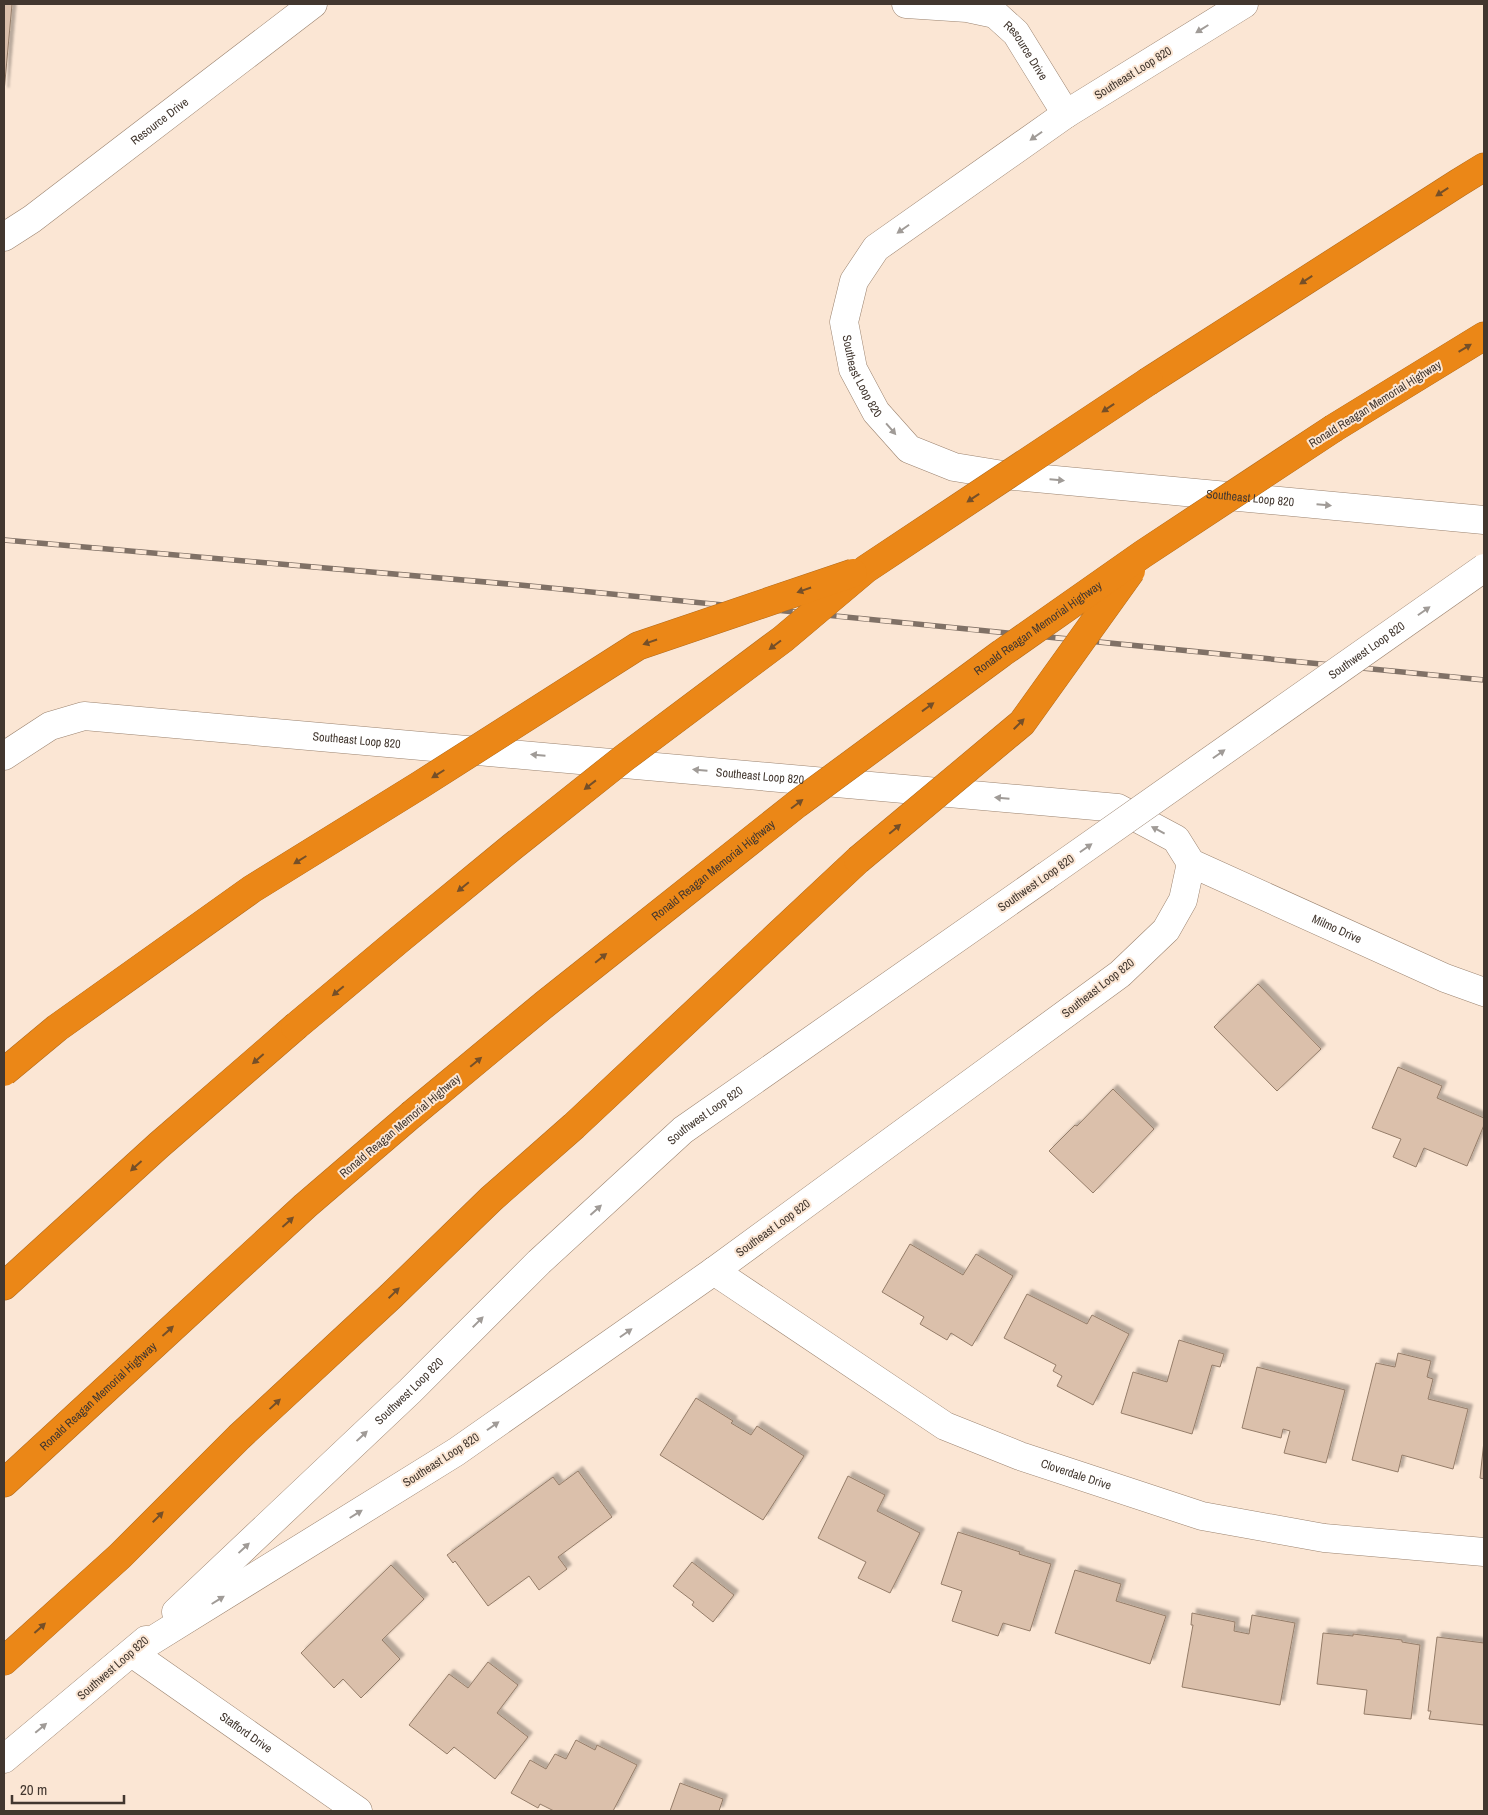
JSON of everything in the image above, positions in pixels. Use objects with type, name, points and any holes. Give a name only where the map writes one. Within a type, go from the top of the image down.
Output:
[{"type":"highway","points":[[4,1286],[159,1145],[400,939],[624,758],[784,639],[866,569],[1149,381],[1484,167]]},
{"type":"highway","name":"Ronald Reagan Memorial Highway","points":[[4,1483],[305,1206],[411,1115],[574,980],[797,804],[1002,653],[1143,554],[1334,428],[1484,336]]},
{"type":"highway","points":[[4,1661],[120,1556],[239,1437],[491,1200],[574,1126],[858,860],[1022,723],[1143,554]]},
{"type":"highway","points":[[4,1072],[57,1028],[252,889],[638,646],[866,569]]},
{"type":"main road","name":"Resource Drive","points":[[4,237],[32,219],[313,4]]},
{"type":"main road","name":"Resource Drive","points":[[906,4],[967,8],[995,14],[1016,33],[1066,114]]},
{"type":"main road","name":"Southeast Loop 820","points":[[1244,4],[1066,114],[876,248],[854,281],[844,322],[853,369],[876,412],[909,449],[954,467],[1003,475],[1484,520]]},
{"type":"main road","name":"Southwest Loop 820","points":[[4,1760],[132,1653],[410,1391],[539,1262],[683,1130],[1484,568]]},
{"type":"main road","name":"Southeast Loop 820","points":[[4,756],[50,726],[84,716],[1118,808],[1176,839],[1191,864],[1183,900],[1166,930],[1120,974],[714,1271],[456,1452],[132,1653]]},
{"type":"main road","name":"Milmo Drive","points":[[1191,864],[1445,978],[1484,992]]},
{"type":"main road","name":"Cloverdale Drive","points":[[714,1271],[945,1426],[1020,1456],[1202,1516],[1324,1538],[1484,1552]]},
{"type":"main road","name":"Stafford Drive","points":[[132,1653],[358,1811]]},
{"type":"building","points":[[4,4],[12,4],[4,92]]},
{"type":"building","points":[[1258,984],[1321,1049],[1277,1091],[1214,1027]]},
{"type":"building","points":[[1398,1067],[1442,1086],[1437,1098],[1484,1118],[1484,1125],[1467,1166],[1424,1148],[1416,1167],[1393,1157],[1401,1139],[1372,1128]]},
{"type":"building","points":[[1113,1089],[1154,1129],[1093,1193],[1049,1151],[1075,1125],[1077,1126]]},
{"type":"building","points":[[910,1244],[963,1275],[976,1254],[1013,1276],[972,1346],[951,1333],[947,1340],[920,1324],[924,1317],[882,1292]]},
{"type":"building","points":[[1027,1294],[1087,1324],[1092,1315],[1129,1334],[1093,1405],[1057,1386],[1062,1376],[1053,1371],[1056,1365],[1004,1338]]},
{"type":"building","points":[[1179,1340],[1224,1354],[1220,1367],[1212,1365],[1192,1434],[1121,1413],[1133,1372],[1167,1382]]},
{"type":"building","points":[[1398,1353],[1431,1361],[1427,1377],[1433,1379],[1428,1399],[1468,1409],[1453,1469],[1402,1455],[1398,1472],[1352,1460],[1376,1363],[1395,1367]]},
{"type":"building","points":[[1257,1367],[1345,1390],[1326,1463],[1284,1453],[1290,1431],[1283,1429],[1281,1438],[1242,1428]]},
{"type":"building","points":[[696,1398],[733,1421],[731,1423],[751,1435],[757,1426],[804,1456],[763,1520],[660,1455]]},
{"type":"building","points":[[1484,1441],[1484,1479],[1480,1478]]},
{"type":"building","points":[[578,1471],[612,1517],[558,1557],[567,1569],[539,1590],[529,1576],[488,1606],[455,1561],[453,1563],[447,1555],[553,1477],[559,1485]]},
{"type":"building","points":[[848,1476],[885,1495],[877,1511],[920,1533],[890,1593],[858,1578],[866,1562],[818,1538]]},
{"type":"building","points":[[958,1532],[1051,1564],[1030,1631],[1003,1623],[998,1636],[952,1621],[962,1591],[941,1584]]},
{"type":"building","points":[[692,1562],[734,1595],[713,1622],[692,1605],[694,1602],[673,1586]]},
{"type":"building","points":[[391,1565],[424,1599],[382,1640],[400,1659],[361,1698],[343,1679],[334,1688],[301,1653]]},
{"type":"building","points":[[1075,1570],[1121,1584],[1116,1601],[1166,1616],[1150,1664],[1055,1633]]},
{"type":"building","points":[[1192,1613],[1235,1622],[1234,1631],[1249,1634],[1252,1615],[1295,1623],[1280,1705],[1182,1687],[1193,1625],[1191,1625]]},
{"type":"building","points":[[1323,1633],[1353,1636],[1353,1634],[1402,1640],[1402,1642],[1420,1645],[1411,1719],[1364,1714],[1367,1690],[1317,1684]]},
{"type":"building","points":[[1437,1637],[1484,1643],[1484,1725],[1429,1719],[1431,1711],[1428,1711]]},
{"type":"building","points":[[488,1662],[518,1685],[497,1713],[528,1737],[495,1779],[454,1747],[447,1754],[409,1725],[449,1674],[468,1688]]},
{"type":"building","points":[[576,1740],[595,1750],[597,1745],[637,1765],[613,1811],[554,1811],[540,1804],[538,1808],[511,1793],[530,1760],[546,1769],[555,1754],[566,1759]]},
{"type":"building","points":[[680,1783],[723,1799],[719,1811],[670,1811]]},
{"type":"railway","points":[[4,540],[520,585],[1484,680]]}]
